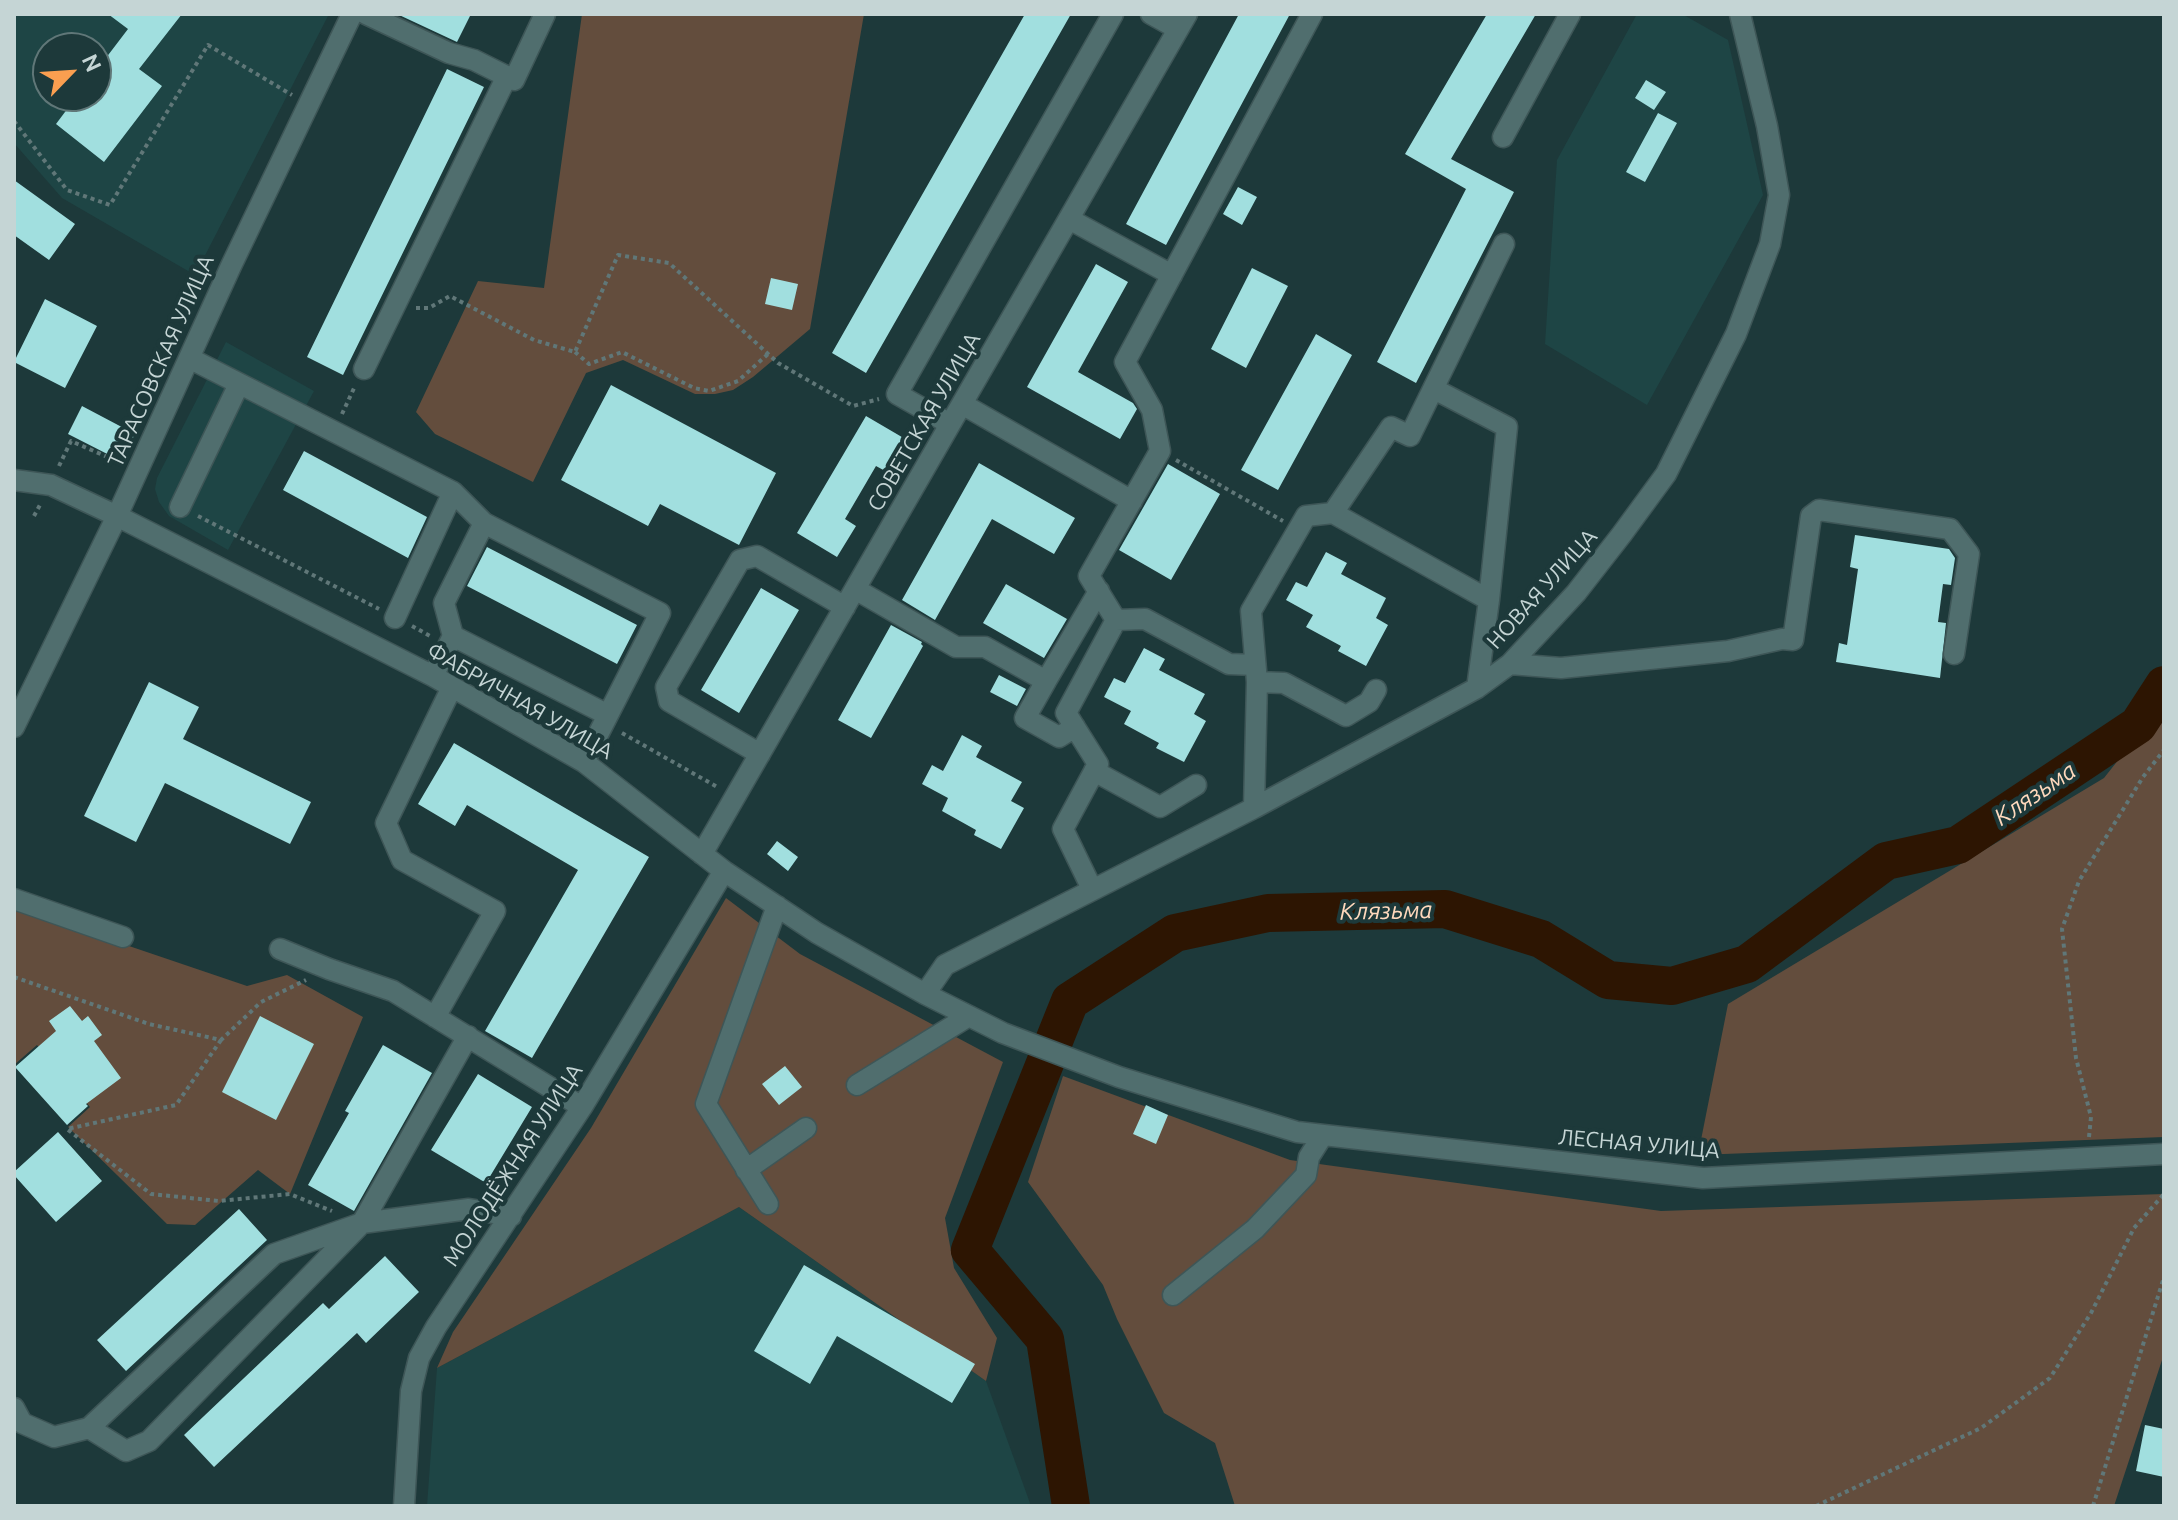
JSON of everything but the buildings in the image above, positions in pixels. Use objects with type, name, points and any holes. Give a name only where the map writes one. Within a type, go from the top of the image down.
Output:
[{"type":"street","name":"ТАРАСОВСКАЯ УЛИЦА","points":[[14,727],[117,516],[352,14]]},
{"type":"street","points":[[366,14],[514,80],[545,14]]},
{"type":"street","points":[[950,424],[897,394],[1113,14]]},
{"type":"street","points":[[1151,14],[1182,22]]},
{"type":"street","points":[[1116,620],[1089,576],[1160,451],[1152,410],[1125,362],[1312,14]]},
{"type":"street","points":[[1503,137],[1570,14]]},
{"type":"street","name":"НОВАЯ УЛИЦА","points":[[925,994],[945,965],[1254,808],[1477,688],[1510,664],[1576,593],[1666,474],[1736,334],[1770,244],[1779,195],[1767,126],[1740,14]]},
{"type":"street","name":"СОВЕТСКАЯ УЛИЦА","points":[[702,854],[1182,22]]},
{"type":"street","points":[[364,369],[507,76]]},
{"type":"street","points":[[1069,219],[1172,275]]},
{"type":"street","points":[[1333,513],[1391,427],[1410,436],[1504,244]]},
{"type":"street","points":[[189,358],[453,492],[484,523],[660,613],[584,762]]},
{"type":"street","points":[[180,507],[239,384]]},
{"type":"street","points":[[1434,389],[1507,427],[1477,688]]},
{"type":"street","points":[[962,404],[1132,501]]},
{"type":"street","name":"ФАБРИЧНАЯ УЛИЦА","points":[[14,480],[51,485],[433,676],[584,762],[724,871],[817,933],[925,994],[1003,1033],[1119,1077]]},
{"type":"street","points":[[395,618],[453,492]]},
{"type":"street","points":[[1510,664],[1561,668],[1728,651],[1782,639],[1793,640],[1811,516],[1819,510],[1950,529],[1969,554],[1954,654]]},
{"type":"street","points":[[1254,808],[1256,674],[1251,611],[1306,516],[1333,513],[1489,600]]},
{"type":"street","points":[[433,676],[453,636],[444,603],[484,523]]},
{"type":"street","points":[[760,754],[669,701],[666,687],[740,560],[757,556],[956,647],[985,647],[1046,681]]},
{"type":"street","points":[[1075,727],[1059,737],[1025,718],[1099,591]]},
{"type":"street","points":[[1116,620],[1145,619],[1229,664],[1284,683],[1346,716],[1369,702],[1376,690]]},
{"type":"street","points":[[1092,889],[1063,829],[1098,764],[1066,713],[1116,620]]},
{"type":"street","points":[[453,636],[608,715]]},
{"type":"street","points":[[435,1017],[495,911],[402,860],[386,823],[452,687]]},
{"type":"street","points":[[1094,771],[1160,807],[1196,785]]},
{"type":"street","name":"МОЛОДЁЖНАЯ УЛИЦА","points":[[404,1506],[411,1391],[419,1358],[436,1327],[582,1107],[724,871]]},
{"type":"street","points":[[14,899],[123,937]]},
{"type":"street","points":[[768,1204],[706,1104],[777,906]]},
{"type":"street","points":[[280,949],[393,991],[582,1107]]},
{"type":"street","points":[[857,1085],[969,1016]]},
{"type":"street","points":[[89,1428],[126,1451],[149,1441],[362,1223],[468,1036]]},
{"type":"street","name":"ЛЕСНАЯ УЛИЦА","points":[[1119,1077],[1297,1132],[1703,1178],[2164,1154]]},
{"type":"street","points":[[746,1170],[806,1128]]},
{"type":"street","points":[[1173,1295],[1255,1229],[1306,1175],[1309,1157],[1323,1135]]},
{"type":"street","points":[[14,1408],[22,1423],[54,1437],[89,1428],[274,1254],[362,1223],[469,1209],[511,1216]]},
{"type":"path","points":[[14,121],[67,190],[110,205],[208,45],[308,105]]},
{"type":"path","points":[[575,352],[618,255],[669,263],[778,363],[853,406],[897,394]]},
{"type":"path","points":[[393,309],[429,308],[450,296],[534,340],[575,352],[589,364],[622,352],[694,388],[709,391],[738,381],[768,354]]},
{"type":"path","points":[[333,431],[364,369]]},
{"type":"path","points":[[1160,451],[1298,530]]},
{"type":"path","points":[[2088,1158],[2091,1117],[2076,1058],[2062,929],[2079,881],[2143,777],[2164,750]]},
{"type":"path","points":[[329,969],[261,1002],[221,1040],[176,1105],[67,1129],[151,1194],[219,1201],[290,1194],[362,1223]]},
{"type":"path","points":[[14,977],[149,1024],[221,1040]]},
{"type":"path","points":[[1816,1506],[1981,1428],[2050,1378],[2091,1313],[2134,1228],[2164,1194]]},
{"type":"path","points":[[2093,1506],[2164,1277]]},
{"type":"shaded area","points":[[14,14],[329,14],[195,275],[62,198],[14,143]]},
{"type":"shaded area","points":[[582,14],[864,14],[810,329],[753,377],[733,390],[715,394],[695,394],[623,360],[586,373],[533,482],[435,434],[416,412],[478,281],[544,288]]},
{"type":"shaded area","points":[[1637,14],[1682,14],[1728,40],[1763,195],[1647,405],[1545,344],[1557,160]]},
{"type":"shaded area","points":[[226,342],[314,391],[228,550],[169,516],[159,502],[155,489],[157,478]]},
{"type":"shaded area","points":[[2164,702],[2164,1137],[1698,1155],[1728,1004],[2104,778]]},
{"type":"shaded area","points":[[726,898],[800,954],[1003,1062],[945,1218],[954,1268],[997,1338],[986,1381],[739,1207],[437,1368],[453,1332],[591,1128]]},
{"type":"shaded area","points":[[14,907],[247,986],[287,975],[363,1017],[290,1194],[258,1170],[195,1225],[167,1224],[68,1127],[90,1107],[37,1045],[14,1065]]},
{"type":"shaded area","points":[[1063,1076],[1290,1160],[1661,1211],[2164,1194],[2164,1354],[2114,1506],[1235,1506],[1215,1443],[1164,1413],[1103,1285],[1028,1182]]},
{"type":"shaded area","points":[[739,1207],[986,1381],[1031,1506],[427,1506],[437,1368]]},
{"type":"waterway","name":"Клязьма","points":[[1071,1506],[1045,1339],[970,1250],[1070,1001],[1175,933],[1268,913],[1445,909],[1541,939],[1608,980],[1672,986],[1747,964],[1886,861],[1958,845],[2138,725],[2164,685]]}]
